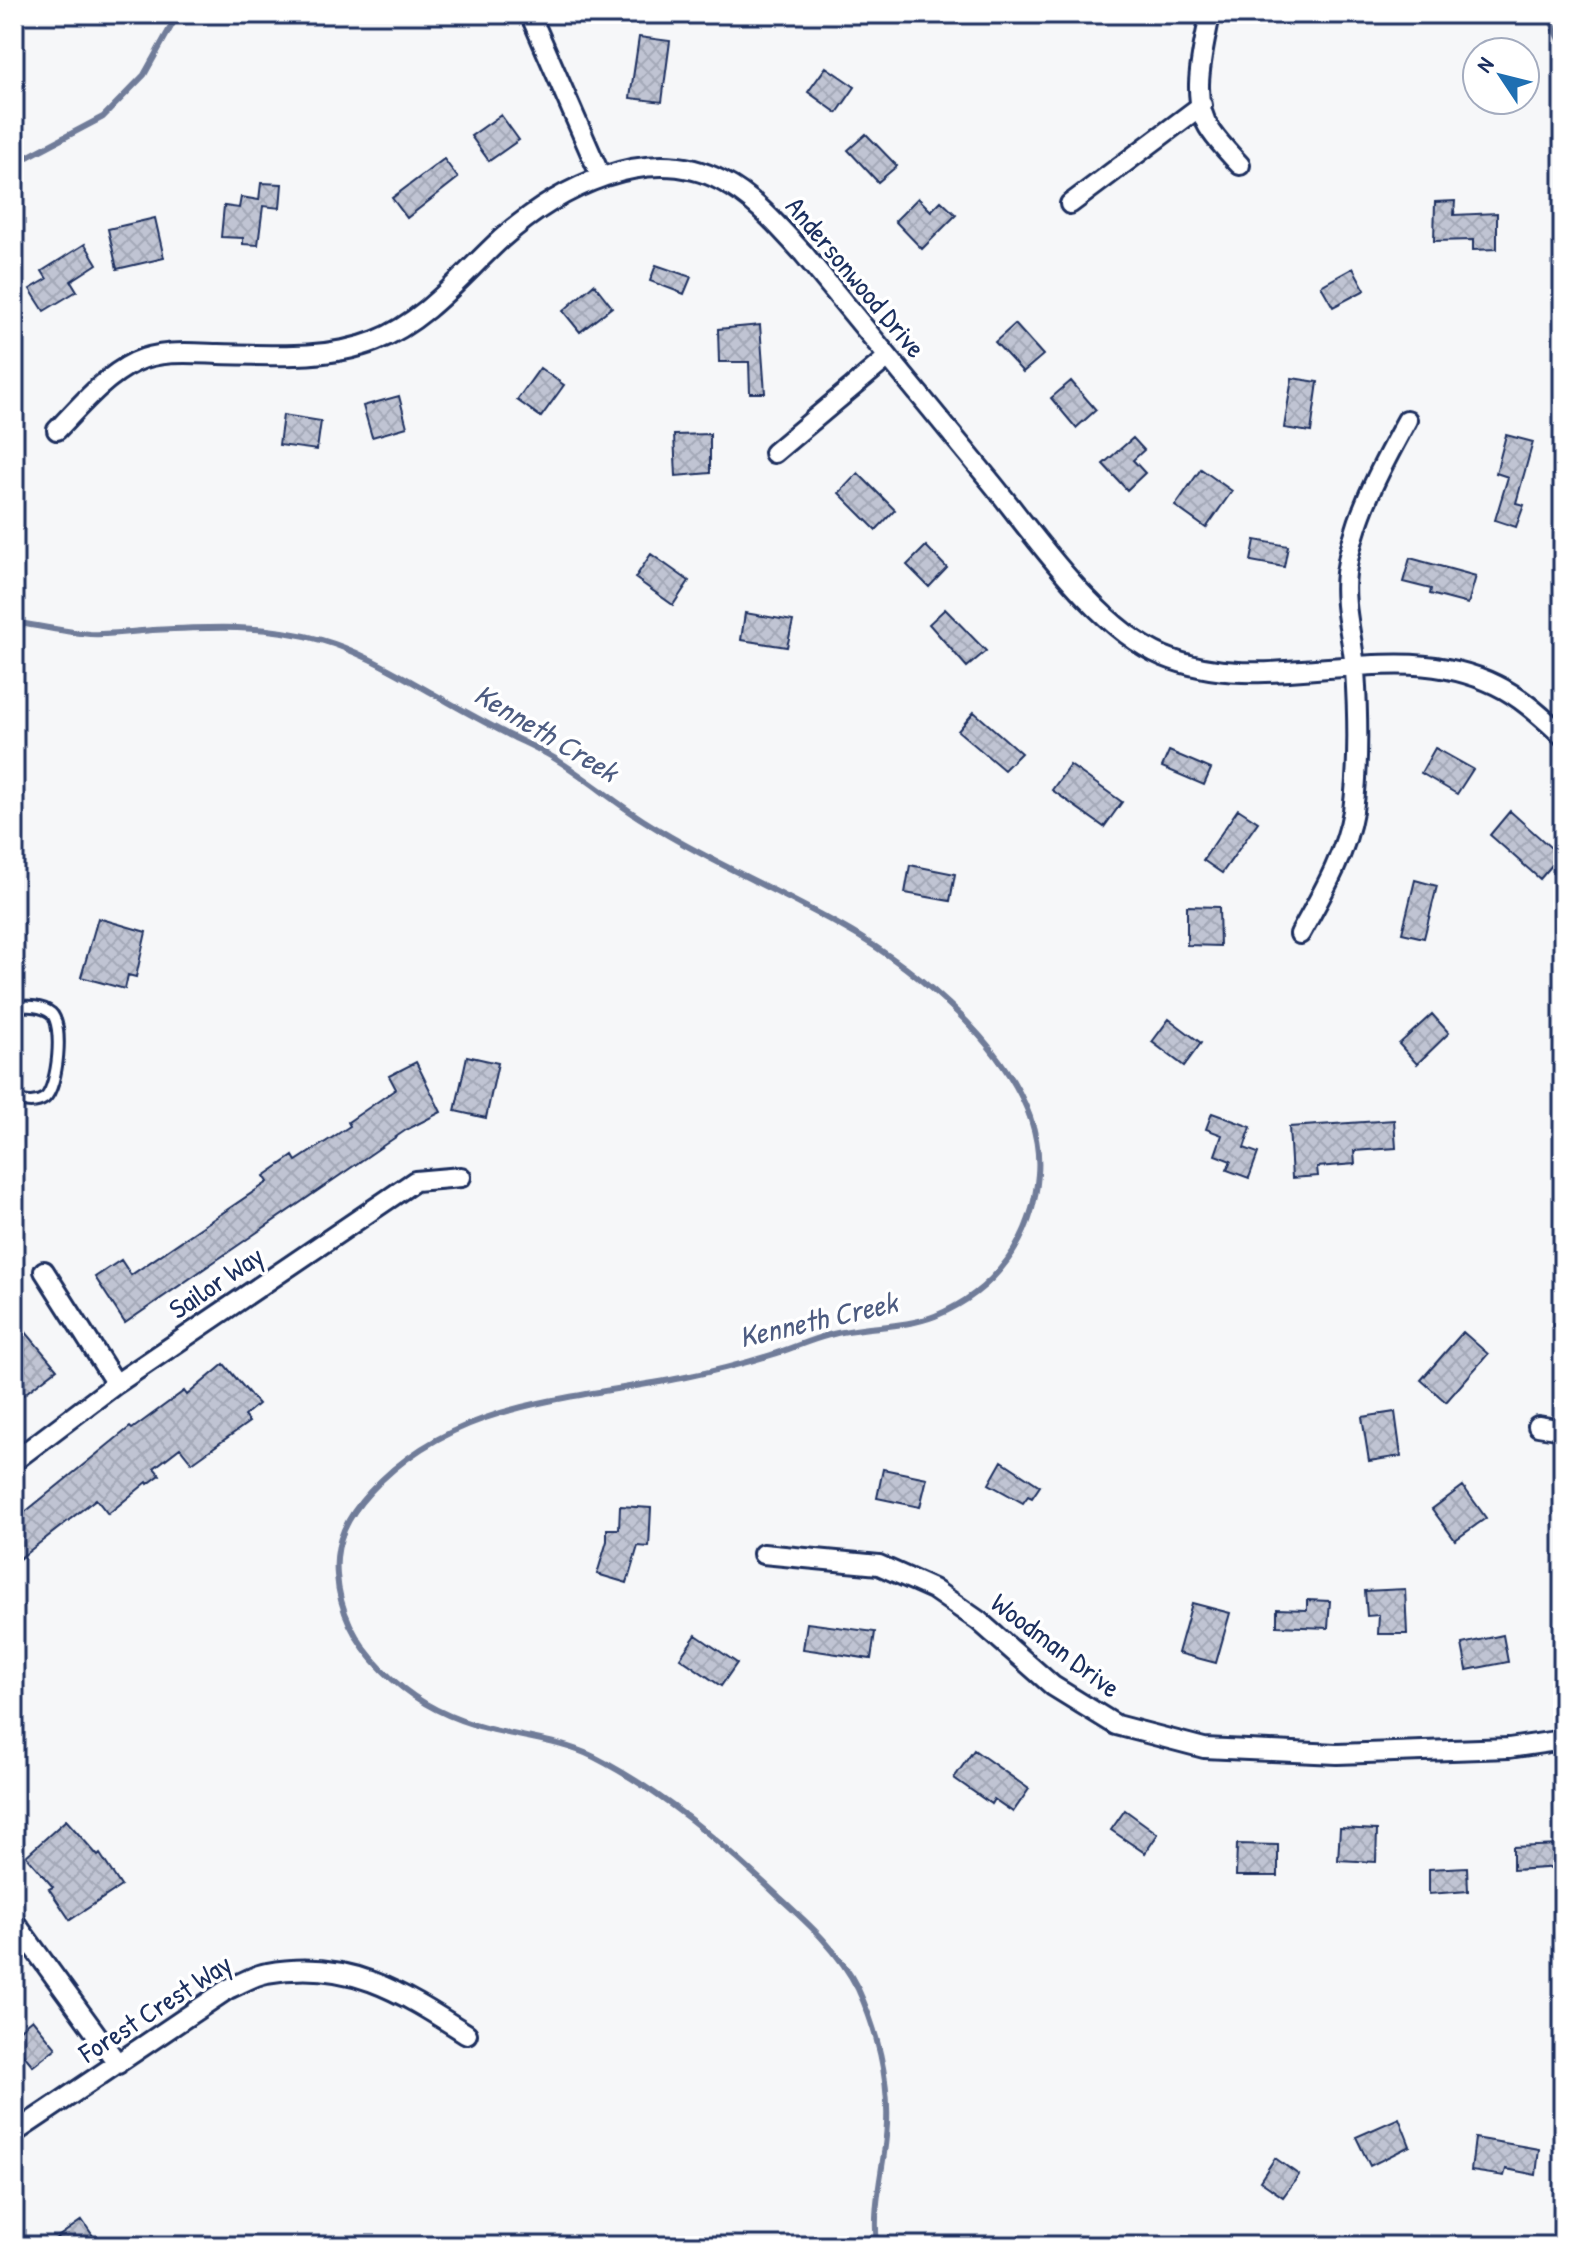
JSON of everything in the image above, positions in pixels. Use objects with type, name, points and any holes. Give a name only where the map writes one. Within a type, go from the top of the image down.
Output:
[{"type":"street","points":[[530,14],[601,177]]},
{"type":"street","points":[[1210,14],[1199,80],[1202,105],[1209,129],[1240,165]]},
{"type":"street","points":[[1070,204],[1202,105]]},
{"type":"street","name":"Andersonwood Drive","points":[[57,430],[89,396],[123,370],[147,358],[173,353],[341,350],[373,342],[428,309],[535,212],[601,177],[643,166],[690,168],[721,180],[768,215],[1040,544],[1095,605],[1130,637],[1165,657],[1218,672],[1279,673],[1355,665],[1425,666],[1481,679],[1514,695],[1563,736]]},
{"type":"street","points":[[774,453],[888,357]]},
{"type":"street","points":[[1300,934],[1333,872],[1352,813],[1358,728],[1355,665],[1345,618],[1345,598],[1352,542],[1374,485],[1407,420]]},
{"type":"street","name":"Sailor Way","points":[[14,1461],[116,1384],[415,1181],[461,1177]]},
{"type":"street","points":[[44,1271],[116,1384]]},
{"type":"street","points":[[1538,1426],[1563,1430]]},
{"type":"street","name":"Woodman Drive","points":[[763,1554],[879,1565],[944,1597],[979,1621],[1053,1686],[1116,1725],[1204,1748],[1337,1754],[1509,1748],[1563,1740]]},
{"type":"street","points":[[14,1921],[118,2064]]},
{"type":"street","name":"Forest Crest Way","points":[[14,2133],[228,1989],[265,1973],[314,1969],[353,1974],[404,1994],[467,2034]]},
{"type":"lane","points":[[14,1006],[32,1006],[49,1011],[56,1019],[57,1069],[53,1085],[45,1098],[34,1103],[14,1100]]},
{"type":"building","points":[[639,37],[670,41],[662,102],[630,98]]},
{"type":"building","points":[[826,67],[855,87],[837,113],[808,92]]},
{"type":"building","points":[[501,115],[519,140],[489,161],[471,136]]},
{"type":"building","points":[[866,134],[897,166],[878,182],[848,150]]},
{"type":"building","points":[[444,159],[458,178],[407,218],[392,198]]},
{"type":"building","points":[[261,183],[282,184],[280,208],[263,206],[258,245],[243,244],[243,238],[221,237],[224,206],[239,208],[241,197],[259,200]]},
{"type":"building","points":[[918,198],[931,211],[941,201],[956,215],[922,249],[895,221]]},
{"type":"building","points":[[1455,201],[1454,215],[1497,213],[1497,249],[1473,250],[1473,240],[1434,241],[1435,202]]},
{"type":"building","points":[[155,218],[164,258],[117,269],[108,229]]},
{"type":"building","points":[[85,244],[97,264],[71,281],[77,291],[44,311],[30,289],[47,279],[42,271]]},
{"type":"building","points":[[656,265],[691,277],[684,294],[650,281]]},
{"type":"building","points":[[1353,268],[1365,290],[1333,307],[1321,286]]},
{"type":"building","points":[[594,284],[612,307],[580,332],[563,311]]},
{"type":"building","points":[[1015,324],[1043,355],[1023,372],[995,342]]},
{"type":"building","points":[[760,325],[765,393],[750,393],[749,362],[719,362],[718,329]]},
{"type":"building","points":[[540,368],[564,385],[541,417],[517,400]]},
{"type":"building","points":[[1292,378],[1318,382],[1311,432],[1284,428]]},
{"type":"building","points":[[1071,381],[1096,410],[1076,428],[1051,398]]},
{"type":"building","points":[[399,396],[407,427],[372,437],[363,406]]},
{"type":"building","points":[[283,415],[321,421],[317,450],[279,445]]},
{"type":"building","points":[[710,434],[710,473],[676,476],[674,435]]},
{"type":"building","points":[[1506,435],[1533,442],[1516,503],[1524,505],[1516,527],[1495,520],[1508,477],[1496,473]]},
{"type":"building","points":[[1133,438],[1144,450],[1133,460],[1145,473],[1127,490],[1103,464]]},
{"type":"building","points":[[1201,469],[1232,491],[1206,528],[1175,506]]},
{"type":"building","points":[[858,473],[895,510],[876,530],[839,493]]},
{"type":"building","points":[[1255,540],[1288,546],[1284,567],[1251,561]]},
{"type":"building","points":[[926,546],[947,568],[929,587],[907,565]]},
{"type":"building","points":[[651,554],[689,581],[673,605],[635,578]]},
{"type":"building","points":[[1410,558],[1476,576],[1468,604],[1430,594],[1431,589],[1403,582]]},
{"type":"building","points":[[945,609],[986,651],[967,667],[929,624]]},
{"type":"building","points":[[745,613],[793,621],[787,647],[741,640]]},
{"type":"building","points":[[974,712],[1021,753],[1004,770],[958,731]]},
{"type":"building","points":[[1435,748],[1473,769],[1457,794],[1421,773]]},
{"type":"building","points":[[1169,751],[1211,769],[1204,785],[1162,767]]},
{"type":"building","points":[[1070,765],[1122,802],[1104,827],[1052,790]]},
{"type":"building","points":[[1238,809],[1258,822],[1222,873],[1203,860]]},
{"type":"building","points":[[1510,811],[1560,856],[1540,879],[1490,835]]},
{"type":"building","points":[[910,865],[955,874],[950,901],[905,893]]},
{"type":"building","points":[[1415,880],[1437,886],[1424,938],[1402,933]]},
{"type":"building","points":[[1187,906],[1219,907],[1220,946],[1187,945]]},
{"type":"building","points":[[98,918],[146,932],[136,977],[128,975],[125,989],[81,977]]},
{"type":"building","points":[[1432,1014],[1449,1033],[1417,1064],[1399,1044]]},
{"type":"building","points":[[1169,1019],[1201,1043],[1184,1066],[1152,1042]]},
{"type":"building","points":[[467,1056],[498,1063],[486,1118],[455,1111]]},
{"type":"building","points":[[416,1062],[441,1112],[406,1130],[125,1323],[95,1277],[121,1260],[131,1275],[268,1182],[264,1176],[293,1156],[296,1161],[350,1126],[348,1122],[396,1089],[389,1076]]},
{"type":"building","points":[[1212,1113],[1251,1127],[1244,1148],[1258,1153],[1249,1178],[1227,1170],[1231,1161],[1215,1155],[1222,1135],[1206,1129]]},
{"type":"building","points":[[1394,1120],[1396,1148],[1354,1151],[1355,1164],[1317,1167],[1318,1176],[1292,1178],[1289,1127]]},
{"type":"building","points":[[14,1318],[57,1369],[14,1402]]},
{"type":"building","points":[[1463,1332],[1488,1354],[1446,1402],[1421,1380]]},
{"type":"building","points":[[224,1364],[258,1404],[244,1416],[249,1422],[192,1463],[180,1448],[154,1468],[160,1475],[108,1514],[96,1499],[14,1563],[14,1521],[130,1427],[132,1429],[184,1391],[187,1395]]},
{"type":"building","points":[[1395,1412],[1401,1456],[1369,1461],[1362,1417]]},
{"type":"building","points":[[1002,1461],[1040,1486],[1032,1498],[1028,1496],[1023,1503],[989,1484]]},
{"type":"building","points":[[883,1469],[927,1478],[920,1507],[877,1498]]},
{"type":"building","points":[[1463,1486],[1486,1518],[1455,1540],[1432,1509]]},
{"type":"building","points":[[620,1506],[651,1508],[649,1547],[638,1546],[627,1583],[597,1574],[607,1541],[607,1529],[619,1529]]},
{"type":"building","points":[[1405,1589],[1407,1634],[1378,1634],[1379,1615],[1367,1616],[1365,1591]]},
{"type":"building","points":[[1307,1600],[1330,1601],[1328,1628],[1277,1626],[1277,1609],[1307,1610]]},
{"type":"building","points":[[1192,1603],[1230,1613],[1216,1663],[1178,1653]]},
{"type":"building","points":[[807,1623],[875,1632],[871,1659],[803,1649]]},
{"type":"building","points":[[696,1635],[737,1663],[721,1686],[680,1658]]},
{"type":"building","points":[[1503,1635],[1508,1662],[1467,1670],[1462,1644]]},
{"type":"building","points":[[974,1750],[1029,1789],[1013,1812],[994,1799],[991,1804],[954,1778]]},
{"type":"building","points":[[1125,1810],[1158,1834],[1145,1853],[1111,1830]]},
{"type":"building","points":[[66,1820],[98,1856],[100,1854],[121,1886],[70,1920],[49,1889],[53,1887],[26,1856]]},
{"type":"building","points":[[1340,1828],[1377,1830],[1376,1862],[1338,1860]]},
{"type":"building","points":[[1237,1844],[1278,1845],[1278,1876],[1236,1876]]},
{"type":"building","points":[[1559,1845],[1561,1867],[1513,1870],[1513,1847]]},
{"type":"building","points":[[1467,1867],[1468,1891],[1429,1894],[1429,1869]]},
{"type":"building","points":[[32,2019],[56,2048],[33,2066],[14,2043],[14,2034]]},
{"type":"building","points":[[1399,2118],[1410,2146],[1370,2166],[1356,2137]]},
{"type":"building","points":[[1475,2138],[1539,2149],[1536,2175],[1506,2169],[1504,2176],[1471,2171]]},
{"type":"building","points":[[1275,2158],[1299,2175],[1283,2197],[1260,2181]]},
{"type":"building","points":[[82,2220],[100,2246],[45,2246]]},
{"type":"waterway","name":"Kenneth Creek","points":[[14,164],[103,117],[144,75],[178,14]]},
{"type":"waterway","points":[[1548,14],[1563,46]]},
{"type":"waterway","name":"Kenneth Creek","points":[[14,622],[90,634],[195,628],[279,631],[321,640],[364,656],[549,755],[669,836],[833,922],[889,956],[951,1006],[980,1036],[1005,1068],[1024,1102],[1036,1138],[1038,1174],[1028,1220],[1008,1260],[993,1277],[957,1305],[922,1320],[842,1332],[715,1370],[555,1400],[475,1422],[438,1439],[403,1462],[370,1492],[349,1520],[338,1551],[337,1575],[351,1627],[365,1650],[403,1688],[426,1704],[475,1725],[580,1751],[644,1786],[668,1802],[757,1876],[833,1950],[865,2005],[884,2072],[887,2124],[877,2199],[877,2246]]}]
